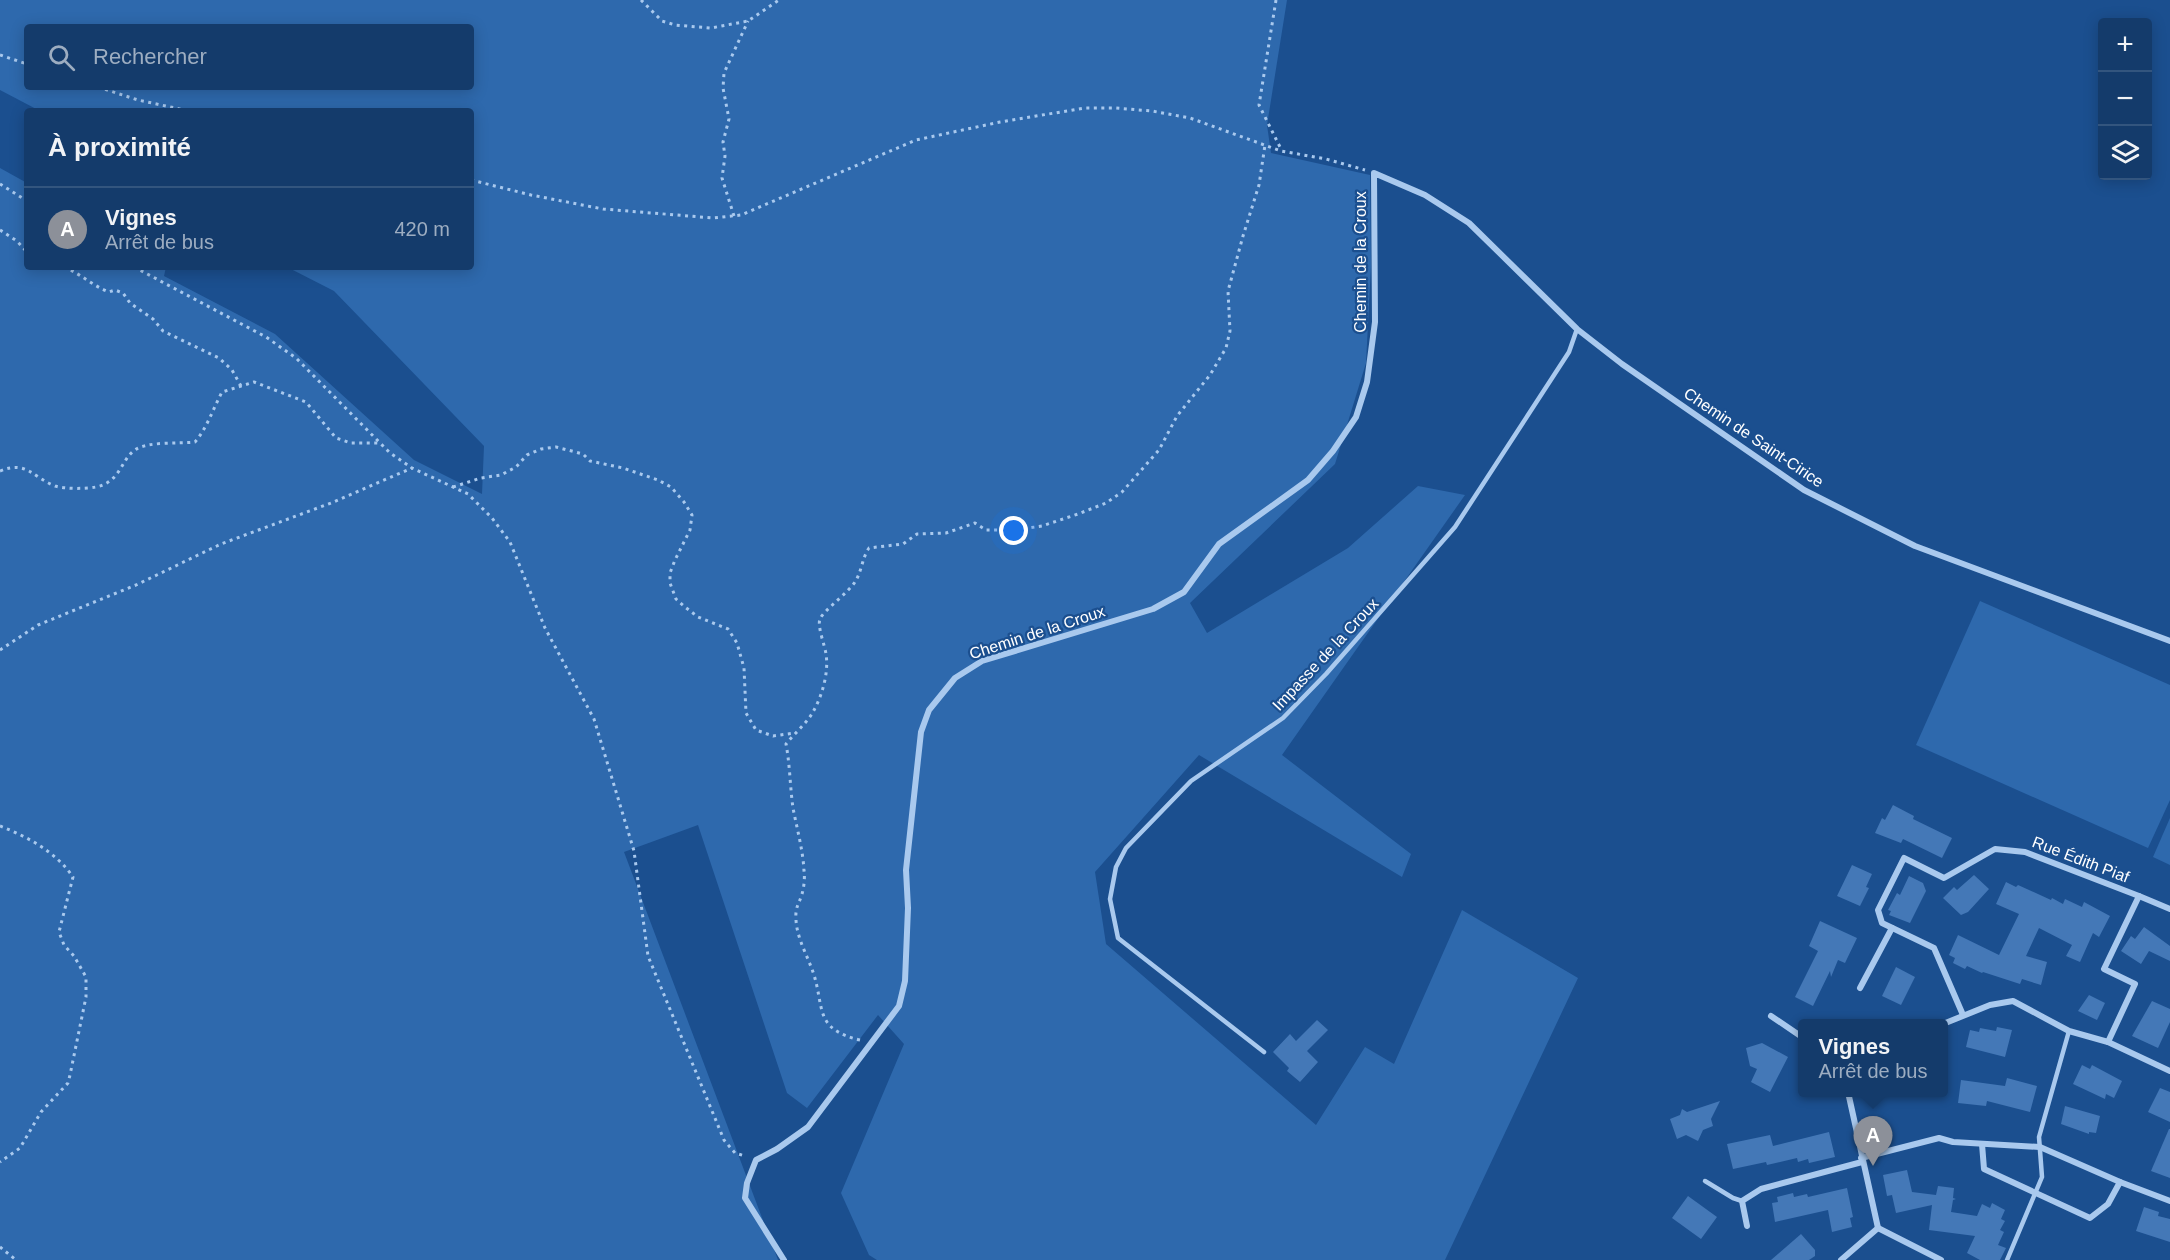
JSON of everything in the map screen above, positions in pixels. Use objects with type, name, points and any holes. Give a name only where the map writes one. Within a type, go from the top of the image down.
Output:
[{"type":"street","name":"Chemin de Saint-Cirice","points":[[1374,173],[1425,195],[1469,223],[1577,328],[1622,364],[1804,490],[1915,546],[2170,641]]},
{"type":"street","name":"Chemin de la Croux","points":[[756,1160],[777,1149],[808,1127],[899,1006],[905,981],[908,908],[906,870],[921,732],[929,710],[955,678],[982,662],[1153,609],[1184,592],[1219,544],[1308,480],[1333,452],[1356,417],[1367,382],[1375,322],[1374,173]]},
{"type":"street","name":"Rue Édith Piaf","points":[[1892,928],[1882,923],[1878,910],[1904,858],[1944,878],[1995,849],[2025,852],[2139,896],[2104,969],[2135,984],[2108,1042]]},
{"type":"street","points":[[2139,896],[2170,909]]},
{"type":"street","points":[[1860,988],[1892,928],[1934,948],[1964,1015]]},
{"type":"street","points":[[1948,1021],[1990,1005],[2013,1001],[2069,1031],[2108,1042],[2170,1071]]},
{"type":"street","points":[[1771,1016],[1798,1034]]},
{"type":"street","points":[[1849,1097],[1878,1228],[1941,1260]]},
{"type":"street","points":[[1747,1226],[1742,1201],[1761,1189],[1939,1138],[1953,1142],[2040,1147],[2170,1201]]},
{"type":"street","points":[[1982,1144],[1984,1169],[2090,1218],[2108,1204],[2120,1182]]},
{"type":"street","points":[[756,1160],[747,1183],[745,1198],[784,1260]]},
{"type":"street","points":[[1841,1260],[1878,1228]]},
{"type":"lane","name":"Impasse de la Croux","points":[[1264,1052],[1118,938],[1110,899],[1116,867],[1126,848],[1191,781],[1283,718],[1326,674],[1455,527],[1569,352],[1577,328]]},
{"type":"lane","points":[[2007,1260],[2042,1177],[2039,1137],[2069,1031]]},
{"type":"lane","points":[[1705,1181],[1742,1201]]},
{"type":"path","points":[[641,0],[662,21],[675,25],[699,25],[711,28],[748,21],[779,0]]},
{"type":"path","points":[[1277,0],[1258,105],[1281,151]]},
{"type":"path","points":[[734,216],[722,178],[725,156],[723,142],[729,119],[723,88],[724,73],[748,21]]},
{"type":"path","points":[[0,56],[24,63]]},
{"type":"path","points":[[107,90],[175,108]]},
{"type":"path","points":[[474,181],[603,209],[713,218],[734,216],[916,140],[1000,122],[1085,108],[1152,111],[1190,118],[1281,151],[1326,159],[1374,173]]},
{"type":"path","points":[[873,1042],[850,1037],[827,1023],[822,1016],[813,973],[796,922],[796,906],[802,894],[804,873],[786,744],[812,714],[821,694],[827,658],[824,638],[819,628],[820,618],[854,583],[869,548],[903,544],[917,534],[946,533],[975,523],[986,530],[1015,530],[1042,526],[1106,504],[1122,492],[1139,474],[1159,450],[1177,416],[1210,375],[1226,348],[1230,332],[1228,291],[1259,185],[1265,145]]},
{"type":"path","points":[[0,184],[24,199]]},
{"type":"path","points":[[0,230],[24,249]]},
{"type":"path","points":[[70,270],[95,286],[109,292],[115,290],[123,293],[130,303],[153,319],[163,331],[219,358],[232,370],[241,386]]},
{"type":"path","points":[[140,270],[266,337],[289,353],[390,453],[412,468],[468,494],[492,518],[510,542],[545,628],[594,718],[634,851],[648,956],[724,1140],[735,1153],[756,1160]]},
{"type":"path","points":[[0,471],[12,466],[22,468],[57,487],[97,487],[109,482],[135,450],[150,445],[195,442],[203,432],[222,392],[254,382],[306,402],[336,438],[351,443],[380,443]]},
{"type":"path","points":[[453,487],[481,478],[501,475],[516,467],[527,456],[541,449],[556,447],[583,454],[590,461],[623,468],[658,480],[670,487],[692,515],[690,530],[670,573],[670,583],[676,598],[698,617],[728,629],[737,643],[744,668],[746,713],[756,730],[773,736],[795,733]]},
{"type":"path","points":[[0,650],[38,625],[136,585],[221,544],[331,503],[412,468]]},
{"type":"path","points":[[0,826],[29,838],[65,865],[74,877],[58,932],[86,977],[86,997],[68,1083],[41,1112],[20,1148],[0,1162]]},
{"type":"path","points":[[0,1247],[16,1260]]},
{"type":"shaded area","points":[[0,0],[1287,0],[1267,125],[1271,153],[1370,175],[1371,266],[1366,363],[1335,464],[1190,603],[1207,633],[1348,548],[1418,486],[1465,495],[1282,755],[1411,854],[1402,877],[1199,755],[1095,872],[1106,944],[1316,1125],[1365,1047],[1394,1064],[1462,910],[1578,978],[1445,1260],[877,1260],[869,1255],[841,1193],[904,1044],[878,1015],[807,1108],[787,1093],[698,825],[624,852],[778,1260],[0,1260],[0,168],[24,181],[24,270],[165,270],[164,276],[275,334],[414,460],[482,494],[484,446],[334,291],[293,270],[474,270],[474,108],[34,108],[0,90]]},
{"type":"shaded area","points":[[1980,601],[2170,685],[2170,800],[2148,848],[1916,745]]},
{"type":"shaded area","points":[[2170,818],[2170,865],[2153,857]]},
{"type":"building","points":[[1893,805],[1914,816],[1913,819],[1952,838],[1942,858],[1903,839],[1901,843],[1875,833],[1882,818],[1885,820]]},
{"type":"building","points":[[1852,865],[1872,874],[1866,887],[1869,888],[1860,906],[1837,896]]},
{"type":"building","points":[[1974,875],[1989,889],[1968,912],[1961,915],[1943,898],[1954,887],[1957,890]]},
{"type":"building","points":[[1909,876],[1923,883],[1926,891],[1910,923],[1889,915],[1891,911],[1888,910],[1897,893],[1900,895]]},
{"type":"building","points":[[2006,882],[2063,904],[2065,899],[2082,907],[2084,902],[2110,916],[2099,937],[2093,933],[2080,962],[2066,956],[2072,945],[2039,928],[2026,956],[2047,962],[2041,985],[2022,979],[2020,984],[1982,973],[1967,966],[1965,969],[1953,963],[1955,958],[1949,955],[1958,935],[1999,955],[2019,914],[1996,904]]},
{"type":"building","points":[[1820,921],[1857,938],[1845,963],[1838,960],[1831,977],[1830,971],[1813,1006],[1795,997],[1818,951],[1809,946]]},
{"type":"building","points":[[2144,927],[2170,946],[2170,961],[2149,951],[2141,964],[2121,951],[2131,936],[2135,939]]},
{"type":"building","points":[[1896,967],[1915,977],[1901,1005],[1882,996]]},
{"type":"building","points":[[2089,995],[2105,1003],[2097,1020],[2078,1011]]},
{"type":"building","points":[[2152,1001],[2170,1009],[2170,1022],[2158,1048],[2132,1036]]},
{"type":"building","points":[[1317,1020],[1328,1030],[1307,1051],[1318,1062],[1300,1082],[1287,1071],[1289,1068],[1273,1052],[1290,1034],[1296,1041]]},
{"type":"building","points":[[1997,1027],[2012,1030],[2005,1057],[1966,1047],[1970,1030],[1979,1032],[1980,1028],[1996,1031]]},
{"type":"building","points":[[1762,1043],[1788,1057],[1770,1092],[1751,1082],[1757,1069],[1750,1066],[1746,1048]]},
{"type":"building","points":[[2082,1065],[2090,1069],[2092,1065],[2122,1081],[2114,1098],[2106,1094],[2105,1099],[2073,1084]]},
{"type":"building","points":[[2007,1078],[2037,1086],[2030,1112],[1987,1101],[1986,1106],[1958,1103],[1961,1080],[2005,1086]]},
{"type":"building","points":[[2160,1088],[2170,1092],[2170,1122],[2148,1112]]},
{"type":"building","points":[[1720,1101],[1711,1119],[1713,1126],[1703,1130],[1698,1141],[1686,1135],[1677,1139],[1670,1119],[1680,1115],[1682,1109],[1687,1112]]},
{"type":"building","points":[[2065,1106],[2100,1116],[2096,1133],[2089,1132],[2089,1134],[2061,1124]]},
{"type":"building","points":[[2170,1129],[2170,1178],[2151,1171]]},
{"type":"building","points":[[1829,1132],[1835,1157],[1809,1163],[1808,1159],[1798,1162],[1797,1158],[1767,1165],[1766,1162],[1733,1169],[1727,1144],[1770,1135],[1773,1146]]},
{"type":"building","points":[[1907,1170],[1912,1192],[1936,1195],[1938,1186],[1954,1188],[1953,1198],[1956,1199],[1953,1200],[1951,1212],[1977,1216],[1982,1204],[1990,1208],[1992,1203],[2005,1210],[2001,1219],[2005,1221],[2000,1230],[2004,1232],[1998,1245],[2006,1248],[2000,1260],[1980,1260],[1967,1253],[1975,1236],[1929,1230],[1932,1205],[1896,1213],[1892,1195],[1887,1196],[1883,1175]]},
{"type":"building","points":[[1847,1188],[1853,1217],[1850,1218],[1852,1227],[1832,1232],[1828,1210],[1775,1222],[1772,1203],[1778,1202],[1777,1197],[1793,1193],[1794,1197],[1807,1194],[1808,1197]]},
{"type":"building","points":[[1688,1196],[1717,1217],[1701,1239],[1672,1218]]},
{"type":"building","points":[[2144,1207],[2159,1212],[2158,1216],[2170,1219],[2170,1242],[2136,1231]]},
{"type":"building","points":[[1801,1234],[1815,1250],[1815,1256],[1809,1260],[1771,1260]]},
{"type":"place","name":"Vignes","points":[[1873,1166]]}]
